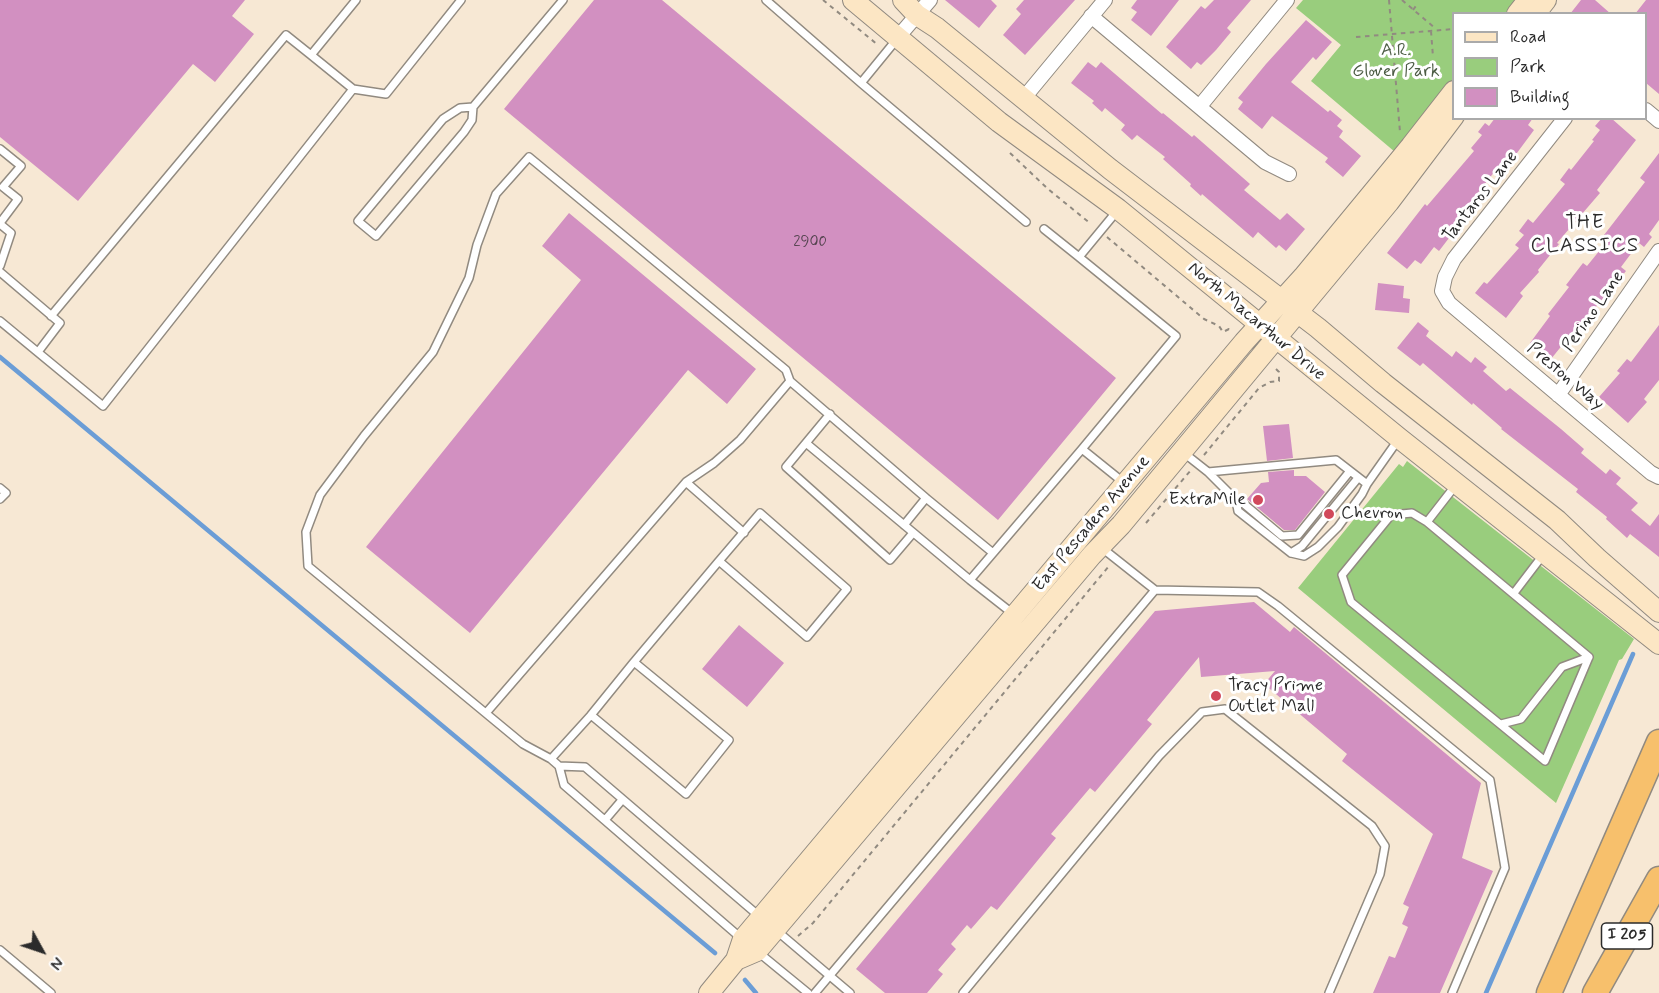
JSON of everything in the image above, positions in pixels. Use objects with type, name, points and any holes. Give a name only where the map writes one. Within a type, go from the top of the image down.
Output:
[{"type":"highway","points":[[1549,993],[1659,742]]},
{"type":"highway","name":"I 205","points":[[1595,993],[1659,879]]},
{"type":"street","name":"North Macarthur Drive","points":[[853,0],[892,44],[1119,209],[1399,438],[1659,644]]},
{"type":"street","name":"North Macarthur Drive","points":[[903,0],[917,15],[937,28],[1110,170],[1298,313],[1557,520],[1659,612]]},
{"type":"street","points":[[892,44],[930,0]]},
{"type":"street","points":[[1023,99],[1105,0]]},
{"type":"street","points":[[1200,106],[1287,0]]},
{"type":"street","points":[[1519,12],[1528,0]]},
{"type":"street","points":[[1537,12],[1546,0]]},
{"type":"street","points":[[1091,16],[1265,162],[1288,174]]},
{"type":"street","name":"East Pescadero Avenue","points":[[709,993],[768,923],[1015,615],[1411,146],[1452,94]]},
{"type":"street","points":[[1647,111],[1659,121]]},
{"type":"street","name":"East Pescadero Avenue","points":[[768,923],[1030,628],[1107,553],[1121,525],[1189,457],[1277,339],[1389,202],[1452,119]]},
{"type":"street","name":"Tantaros Lane","points":[[1449,303],[1442,291],[1445,277],[1454,259],[1563,120]]},
{"type":"street","name":"Perino Lane","points":[[1558,395],[1659,251]]},
{"type":"street","name":"Preston Way","points":[[1449,303],[1651,473],[1659,477]]},
{"type":"lane","points":[[310,55],[356,0]]},
{"type":"lane","points":[[51,316],[286,35],[353,90],[386,94],[461,0]]},
{"type":"lane","points":[[473,107],[460,108],[443,119],[358,221],[376,236],[464,132],[472,120],[473,107],[563,0]]},
{"type":"lane","points":[[766,0],[1026,222]]},
{"type":"lane","points":[[861,83],[892,44]]},
{"type":"lane","points":[[0,321],[103,406],[353,90]]},
{"type":"lane","points":[[0,149],[21,166],[3,187],[18,199],[0,223],[12,233],[0,266]]},
{"type":"lane","points":[[808,993],[564,785],[559,766],[551,759],[523,744],[308,566],[306,532],[320,495],[364,436],[433,352],[469,278],[477,245],[496,194],[529,157],[786,370],[790,381],[993,553]]},
{"type":"lane","points":[[1079,257],[1119,209]]},
{"type":"lane","points":[[970,580],[1176,336],[1044,229]]},
{"type":"lane","points":[[0,272],[60,323],[38,352]]},
{"type":"lane","points":[[486,713],[686,482],[714,463],[740,440],[790,381]]},
{"type":"lane","points":[[830,414],[786,467],[891,560],[913,533]]},
{"type":"lane","points":[[1236,500],[1238,511],[1291,553],[1304,556],[1318,547],[1354,506],[1366,484],[1399,438]]},
{"type":"lane","points":[[806,443],[1030,628]]},
{"type":"lane","points":[[1082,449],[1126,484]]},
{"type":"lane","points":[[1189,457],[1236,500],[1282,536],[1298,535],[1350,471]]},
{"type":"lane","points":[[1208,472],[1336,460],[1366,484]]},
{"type":"lane","points":[[1291,553],[1302,546],[1358,478]]},
{"type":"lane","points":[[686,482],[744,533]]},
{"type":"lane","points":[[1427,522],[1457,484]]},
{"type":"lane","points":[[0,488],[6,493],[0,499]]},
{"type":"lane","points":[[904,525],[926,498]]},
{"type":"lane","points":[[551,759],[591,715],[718,561],[760,513],[847,589],[807,637],[718,561]]},
{"type":"lane","points":[[1412,513],[1427,522],[1589,657],[1545,761],[1351,602],[1342,575],[1391,515],[1412,513]]},
{"type":"lane","points":[[1107,553],[1155,590],[1258,592],[1490,780],[1505,868],[1452,993]]},
{"type":"lane","points":[[1514,593],[1545,553]]},
{"type":"lane","points":[[815,993],[1155,590]]},
{"type":"lane","points":[[1501,724],[1521,719],[1562,667],[1589,657]]},
{"type":"lane","points":[[591,715],[686,794],[729,740],[634,662]]},
{"type":"lane","points":[[963,993],[1159,756],[1202,712],[1225,709],[1372,826],[1385,846],[1380,874],[1329,993]]},
{"type":"lane","points":[[559,766],[585,767],[850,993]]},
{"type":"lane","points":[[605,820],[622,800]]},
{"type":"lane","points":[[0,950],[51,993]]},
{"type":"path","points":[[823,0],[892,44]]},
{"type":"path","points":[[1389,0],[1401,138],[1411,146]]},
{"type":"path","points":[[1402,0],[1437,30]]},
{"type":"path","points":[[1413,9],[1418,3]]},
{"type":"path","points":[[1356,37],[1452,29]]},
{"type":"path","points":[[1431,31],[1433,57]]},
{"type":"path","points":[[1007,149],[1048,189],[1204,319],[1219,326],[1223,332],[1229,329]]},
{"type":"path","points":[[1146,524],[1189,457],[1259,388],[1270,382],[1279,381],[1279,372]]},
{"type":"path","points":[[804,929],[813,923],[1107,553]]},
{"type":"green space","name":"A.R. Glover Park","points":[[1303,0],[1522,0],[1511,12],[1452,12],[1452,83],[1395,152],[1311,81],[1341,45],[1296,8]]},
{"type":"green space","points":[[1407,461],[1634,639],[1622,659],[1619,660],[1556,803],[1298,588],[1399,464],[1403,467]]},
{"type":"building","points":[[0,0],[245,0],[232,16],[254,34],[215,82],[193,64],[78,201],[0,137]]},
{"type":"building","points":[[594,0],[662,0],[1116,378],[998,520],[504,109]]},
{"type":"building","points":[[945,0],[991,0],[997,6],[979,28]]},
{"type":"building","points":[[1024,0],[1075,0],[1025,55],[1003,35],[1021,14],[1016,9]]},
{"type":"building","points":[[1137,0],[1179,0],[1151,36],[1131,20],[1137,12],[1131,8]]},
{"type":"building","points":[[1214,0],[1251,0],[1227,28],[1231,32],[1216,50],[1201,65],[1197,62],[1191,69],[1166,47],[1201,6],[1205,9]]},
{"type":"building","points":[[1581,0],[1595,0],[1609,12],[1572,12]]},
{"type":"building","points":[[1646,0],[1659,0],[1659,94],[1647,84],[1647,12],[1637,12]]},
{"type":"building","points":[[1306,20],[1332,42],[1316,60],[1313,57],[1291,82],[1328,112],[1330,110],[1342,120],[1337,126],[1343,131],[1339,137],[1361,156],[1343,177],[1325,162],[1328,158],[1272,116],[1262,129],[1238,109],[1243,102],[1238,98]]},
{"type":"building","points":[[1088,62],[1096,68],[1101,62],[1162,114],[1192,137],[1194,135],[1250,184],[1244,190],[1280,220],[1287,213],[1305,229],[1286,251],[1279,245],[1276,248],[1258,232],[1253,238],[1190,186],[1191,184],[1163,159],[1165,157],[1137,135],[1132,140],[1121,130],[1125,125],[1105,108],[1102,112],[1092,103],[1094,101],[1071,83]]},
{"type":"building","points":[[1494,120],[1532,120],[1528,125],[1534,130],[1511,161],[1506,157],[1484,185],[1489,189],[1479,204],[1471,215],[1466,212],[1447,236],[1449,238],[1439,251],[1434,247],[1421,264],[1415,260],[1407,269],[1387,253],[1425,204],[1427,206],[1474,151],[1471,148],[1482,135],[1478,132],[1485,123],[1489,126]]},
{"type":"building","points":[[1600,120],[1613,120],[1636,140],[1597,190],[1600,193],[1557,243],[1559,244],[1538,270],[1539,272],[1520,293],[1523,296],[1506,318],[1475,293],[1484,282],[1487,284],[1519,248],[1515,245],[1524,235],[1519,231],[1528,219],[1533,223],[1565,184],[1560,180],[1569,168],[1571,170],[1600,130],[1595,126]]},
{"type":"building","points":[[1659,153],[1659,220],[1649,234],[1652,237],[1644,247],[1639,243],[1621,267],[1626,271],[1585,320],[1590,324],[1579,338],[1572,333],[1551,359],[1530,343],[1550,316],[1548,314],[1569,287],[1566,285],[1583,263],[1587,266],[1609,239],[1604,235],[1645,182],[1640,178]]},
{"type":"building","points":[[569,213],[756,369],[727,404],[688,370],[470,633],[366,547],[581,280],[542,246]]},
{"type":"building","points":[[1378,283],[1404,286],[1403,298],[1410,299],[1409,313],[1375,310]]},
{"type":"building","points":[[1418,322],[1429,331],[1426,336],[1452,357],[1456,351],[1471,363],[1475,357],[1487,367],[1483,371],[1506,391],[1510,388],[1561,429],[1584,449],[1581,453],[1606,474],[1610,469],[1621,478],[1616,484],[1638,503],[1631,510],[1650,526],[1659,514],[1659,557],[1630,534],[1627,538],[1606,519],[1607,517],[1576,492],[1578,489],[1501,429],[1423,363],[1420,366],[1397,348]]},
{"type":"building","points":[[1659,325],[1659,380],[1644,399],[1647,402],[1628,423],[1599,397],[1620,373],[1617,371],[1627,359],[1631,362]]},
{"type":"building","points":[[1289,424],[1293,458],[1267,461],[1263,426]]},
{"type":"building","points":[[1294,470],[1294,476],[1306,476],[1325,492],[1295,530],[1284,530],[1247,499],[1261,483],[1269,482],[1268,472]]},
{"type":"building","points":[[1254,602],[1290,632],[1294,627],[1481,783],[1462,858],[1493,871],[1440,993],[1373,993],[1389,956],[1395,958],[1408,927],[1402,924],[1409,907],[1403,904],[1433,834],[1342,761],[1347,754],[1264,684],[1275,671],[1201,677],[1199,657],[1147,720],[1152,724],[1095,792],[1090,788],[1051,834],[1056,838],[997,910],[991,906],[971,929],[967,925],[951,944],[956,949],[938,970],[943,974],[927,993],[885,993],[856,969],[1155,611]]},
{"type":"building","points":[[739,625],[784,663],[747,707],[702,669]]},
{"type":"waterway","points":[[0,357],[715,953]]},
{"type":"waterway","points":[[1486,993],[1633,654]]},
{"type":"waterway","points":[[745,980],[756,993]]},
{"type":"place","name":"ExtraMile","points":[[1258,500]]},
{"type":"place","name":"Chevron","points":[[1329,514]]},
{"type":"place","name":"Tracy Prime Outlet Mall","points":[[1216,696]]},
{"type":"district","name":"THE CLASSICS","points":[[1585,236]]}]
